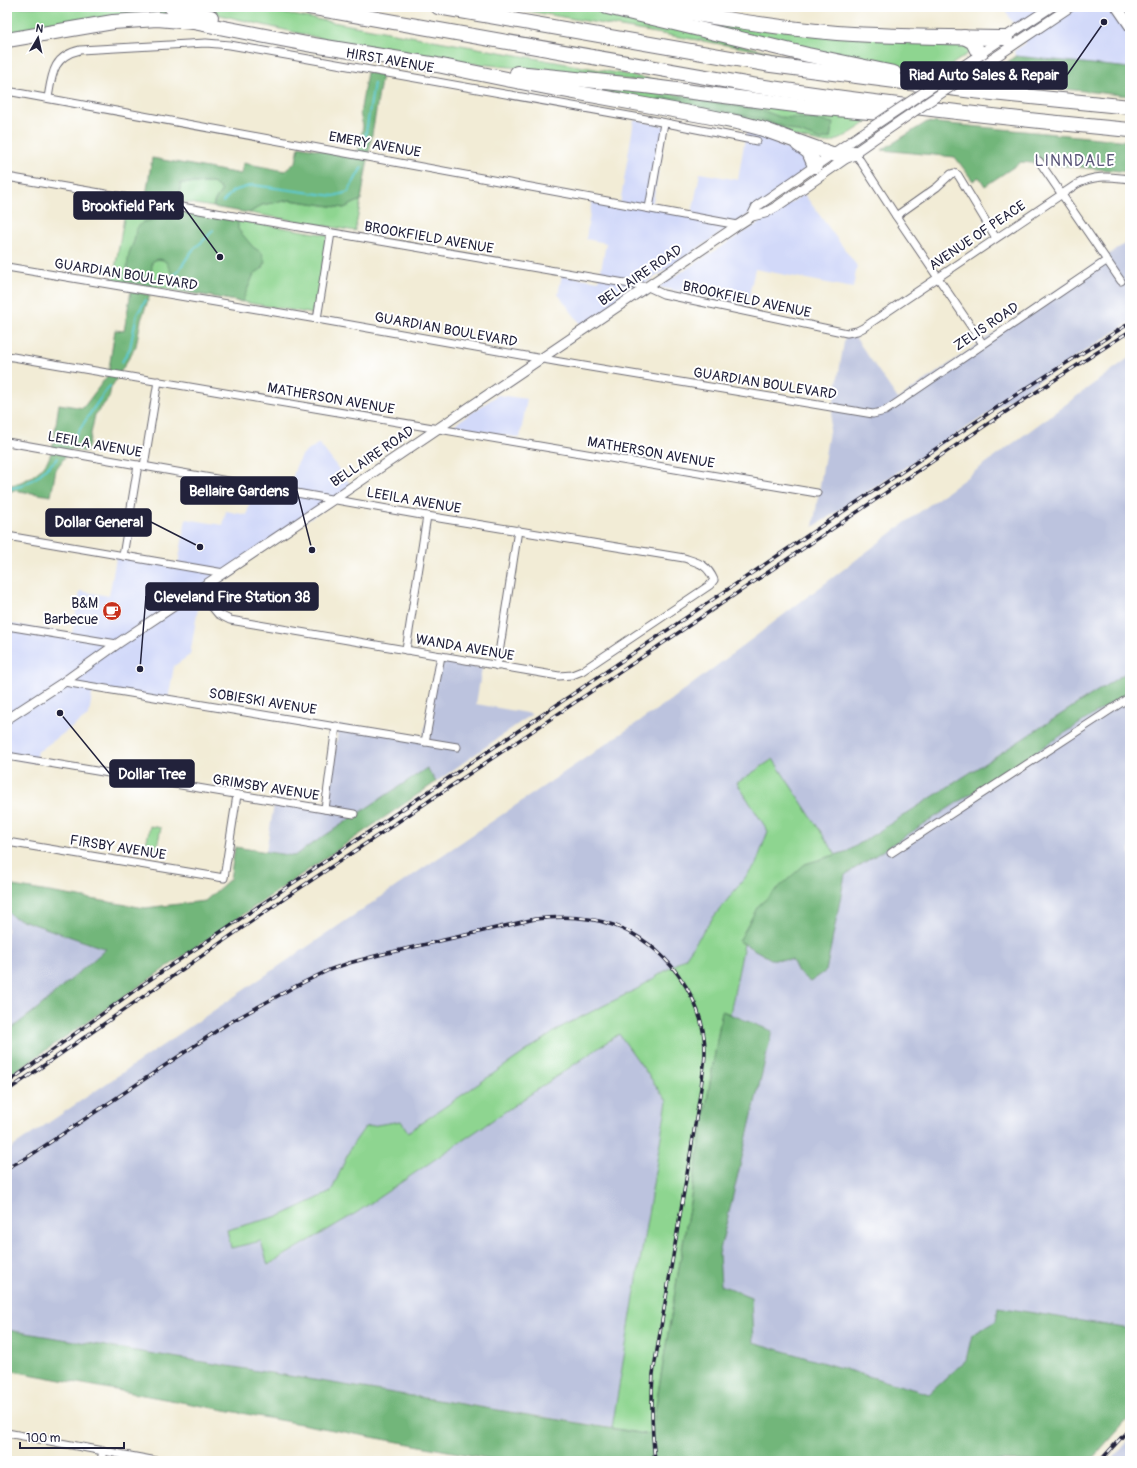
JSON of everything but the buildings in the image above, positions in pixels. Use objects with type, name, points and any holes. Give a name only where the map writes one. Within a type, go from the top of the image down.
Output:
[{"type":"highway","points":[[171,7],[358,51]]},
{"type":"highway","points":[[309,7],[751,85],[913,107],[1130,130]]},
{"type":"highway","points":[[438,7],[772,65],[973,91],[1130,107]]},
{"type":"highway","points":[[607,7],[867,68],[967,82],[1048,99]]},
{"type":"highway","points":[[656,7],[747,23],[824,32],[1006,38]]},
{"type":"highway","points":[[7,40],[113,22],[157,20],[193,22],[307,44],[358,51],[437,65],[740,123],[786,137],[832,154],[845,156],[852,148]]},
{"type":"highway","points":[[964,37],[973,42],[982,59]]},
{"type":"highway","points":[[437,65],[645,86],[803,106],[938,117],[1037,121]]},
{"type":"highway","points":[[786,137],[807,149],[815,166]]},
{"type":"main road","points":[[1117,7],[1130,26]]},
{"type":"street","name":"BELLAIRE ROAD","points":[[7,719],[64,682],[117,644],[738,225],[752,216],[765,213],[776,207],[852,148],[871,141],[982,59],[1006,38],[1051,7]]},
{"type":"street","name":"BELLAIRE ROAD","points":[[852,148],[860,135],[982,59],[1070,7]]},
{"type":"street","name":"HIRST AVENUE","points":[[48,98],[52,72],[57,64],[72,52],[80,50],[218,43],[757,141]]},
{"type":"street","name":"EMERY AVENUE","points":[[7,91],[738,225]]},
{"type":"street","points":[[649,208],[664,123]]},
{"type":"street","points":[[852,148],[896,216],[983,344]]},
{"type":"street","name":"BELLAIRE ROAD","points":[[752,216],[757,206],[832,154]]},
{"type":"street","points":[[1038,161],[1120,281]]},
{"type":"street","points":[[896,216],[937,187],[951,174],[956,174],[996,238]]},
{"type":"street","name":"BROOKFIELD AVENUE","points":[[7,177],[648,287],[663,294],[844,333]]},
{"type":"street","name":"AVENUE OF PEACE","points":[[844,333],[852,333],[859,330],[1077,184],[1091,178],[1107,177],[1130,179]]},
{"type":"street","points":[[317,319],[331,233]]},
{"type":"street","name":"ZELIS ROAD","points":[[880,413],[1106,261]]},
{"type":"street","name":"GUARDIAN BOULEVARD","points":[[7,268],[317,319],[541,359],[870,413],[880,413]]},
{"type":"street","name":"MATHERSON AVENUE","points":[[7,356],[817,493]]},
{"type":"street","points":[[123,556],[158,382]]},
{"type":"street","name":"LEEILA AVENUE","points":[[7,442],[427,516],[684,558],[700,564],[709,570],[714,580]]},
{"type":"street","points":[[406,650],[427,516]]},
{"type":"street","points":[[497,666],[518,530]]},
{"type":"street","points":[[7,536],[224,573]]},
{"type":"street","name":"WANDA AVENUE","points":[[198,590],[218,614],[230,620],[559,676],[572,675],[582,671],[700,592],[714,580]]},
{"type":"street","points":[[7,626],[117,644]]},
{"type":"street","points":[[425,742],[441,656]]},
{"type":"street","name":"SOBIESKI AVENUE","points":[[64,682],[457,747]]},
{"type":"street","points":[[891,852],[1130,697]]},
{"type":"street","points":[[325,809],[336,726]]},
{"type":"street","name":"GRIMSBY AVENUE","points":[[7,756],[354,814]]},
{"type":"street","name":"FIRSBY AVENUE","points":[[7,842],[224,878],[237,795]]},
{"type":"street","points":[[7,1433],[157,1461]]},
{"type":"street","points":[[101,1461],[103,1450]]},
{"type":"shaded area","points":[[1003,7],[1130,7],[1130,68],[1016,56],[1014,51],[1026,43]]},
{"type":"shaded area","points":[[634,120],[667,126],[652,206],[692,214],[700,173],[738,180],[746,132],[758,134],[821,166],[582,326],[558,294],[562,275],[599,281],[606,243],[586,239],[592,199],[620,204]]},
{"type":"shaded area","points":[[804,194],[857,266],[853,288],[755,269],[747,305],[658,287]]},
{"type":"shaded area","points":[[1130,240],[1130,322],[813,527],[845,336],[855,337],[898,399]]},
{"type":"shaded area","points":[[1130,357],[1130,670],[848,851],[836,855],[772,759],[737,783],[768,831],[756,865],[712,919],[685,958],[637,989],[563,1026],[408,1132],[351,1147],[331,1192],[282,1215],[227,1230],[231,1248],[261,1241],[269,1265],[356,1213],[619,1034],[667,1101],[612,1428],[7,1330],[7,1151],[678,695],[906,522]]},
{"type":"shaded area","points":[[498,395],[527,399],[520,438],[452,426]]},
{"type":"shaded area","points":[[319,443],[354,489],[197,594],[200,596],[190,655],[174,666],[168,700],[93,688],[89,715],[37,751],[35,763],[7,758],[7,658],[9,656],[7,653],[7,623],[72,634],[80,591],[109,596],[117,553],[178,564],[186,519],[223,525],[226,511],[247,515],[253,483],[289,490],[296,466],[303,454]]},
{"type":"shaded area","points":[[437,660],[482,668],[476,704],[532,714],[436,782],[427,768],[294,856],[266,852],[275,799],[327,807],[339,725],[423,739]]},
{"type":"shaded area","points":[[1130,691],[1130,1329],[999,1307],[996,1321],[972,1335],[966,1360],[929,1394],[753,1342],[751,1297],[721,1285],[719,1254],[772,1031],[730,1014],[744,944],[771,959],[792,960],[798,972],[810,982],[826,971],[845,875]]},
{"type":"shaded area","points":[[7,911],[13,917],[106,949],[38,1008],[7,1032]]},
{"type":"shaded area","points":[[1130,1439],[1130,1461],[1111,1461]]},
{"type":"green space","points":[[7,7],[152,7],[221,22],[173,16],[7,36]]},
{"type":"green space","points":[[186,7],[248,7],[668,82],[668,85],[592,75],[447,61],[319,38]]},
{"type":"green space","points":[[504,7],[595,7],[773,53]]},
{"type":"green space","points":[[646,9],[747,26],[960,40],[971,49],[969,53],[939,73],[922,69],[881,64],[773,42],[645,11]]},
{"type":"green space","points":[[1016,56],[1130,68],[1130,96],[982,80]]},
{"type":"green space","points":[[367,72],[382,75],[361,200],[344,208],[290,200],[262,205],[249,213],[213,207],[215,200],[222,190],[213,183],[181,183],[178,201],[146,196],[152,158],[241,174],[243,163],[285,171],[296,162],[299,146],[357,157],[363,126],[360,114]]},
{"type":"green space","points":[[562,85],[632,89],[875,117],[843,137],[824,143]]},
{"type":"green space","points":[[682,97],[767,112],[780,117],[813,119],[833,123],[830,138],[821,140],[767,121],[728,112],[658,100],[661,98]]},
{"type":"green space","points":[[927,122],[1130,141],[1130,172],[1021,162],[985,186],[979,177],[973,181],[955,157],[882,150]]},
{"type":"green space","points":[[181,183],[213,183],[222,190],[215,200],[213,207],[178,201]]},
{"type":"green space","points":[[290,200],[344,208],[361,200],[355,231],[249,213],[262,205]]},
{"type":"green space","points":[[127,202],[328,235],[314,314],[113,280]]},
{"type":"green space","points":[[177,210],[238,220],[238,229],[253,247],[262,253],[265,262],[263,268],[254,274],[242,302],[186,292],[182,282],[171,272],[166,262],[163,260],[157,259],[152,262],[151,286],[125,282],[129,253],[134,241],[136,229],[143,222],[170,215]]},
{"type":"green space","points":[[131,291],[150,295],[141,320],[136,346],[111,388],[109,398],[95,415],[87,452],[71,449],[56,469],[51,496],[13,490],[7,495],[7,486],[30,478],[40,470],[48,460],[53,442],[59,404],[83,408],[108,375],[115,330],[124,331]]},
{"type":"green space","points":[[1130,670],[1130,691],[845,875],[826,971],[810,982],[798,972],[792,960],[771,959],[739,941],[758,906],[805,864],[848,851]]},
{"type":"green space","points":[[773,759],[836,855],[805,864],[739,941],[744,944],[730,1014],[722,1011],[651,1435],[612,1428],[667,1101],[619,1034],[356,1213],[268,1265],[261,1241],[231,1248],[227,1230],[282,1215],[331,1192],[351,1147],[365,1127],[401,1121],[408,1132],[563,1026],[637,989],[685,958],[712,919],[756,864],[768,831],[737,783]]},
{"type":"green space","points":[[427,768],[436,782],[7,1077],[7,1032],[38,1008],[106,949],[13,917],[7,911],[7,885],[145,908],[205,901],[230,879],[235,847],[294,856]]},
{"type":"green space","points":[[150,826],[161,828],[156,851],[145,849]]},
{"type":"green space","points":[[722,1011],[772,1031],[719,1254],[721,1285],[751,1297],[753,1342],[929,1394],[966,1360],[972,1335],[996,1321],[998,1307],[1130,1329],[1130,1416],[1090,1461],[502,1461],[7,1370],[7,1330],[651,1435]]},
{"type":"waterway","points":[[364,145],[374,83]]},
{"type":"waterway","points":[[223,202],[233,191],[253,185],[334,196],[348,192],[362,167]]},
{"type":"waterway","points":[[173,276],[192,251],[207,238],[213,230]]},
{"type":"waterway","points":[[122,362],[130,348],[137,314],[146,300]]},
{"type":"waterway","points":[[72,441],[110,386]]},
{"type":"waterway","points":[[7,489],[22,486],[37,477],[58,458]]},
{"type":"railway","points":[[7,1083],[142,985],[1014,396],[1130,323]]},
{"type":"railway","points":[[7,1091],[294,892],[1004,413],[1130,331]]},
{"type":"railway","points":[[7,1168],[28,1157],[227,1024],[294,987],[329,970],[379,955],[535,919],[555,917],[584,918],[604,922],[632,933],[665,959],[689,992],[698,1011],[703,1031],[705,1052],[700,1097],[653,1374],[652,1418],[655,1461]]},
{"type":"railway","points":[[1100,1461],[1130,1428]]},
{"type":"place","name":"Riad Auto Sales & Repair","points":[[1104,22]]},
{"type":"place","name":"Brookfield Park","points":[[220,257]]},
{"type":"place","name":"Dollar General","points":[[200,547]]},
{"type":"place","name":"Bellaire Gardens","points":[[312,550]]},
{"type":"place","name":"B&M Barbecue","points":[[112,611]]},
{"type":"place","name":"Cleveland Fire Station 38","points":[[140,669]]},
{"type":"place","name":"Dollar Tree","points":[[60,713]]},
{"type":"district","name":"LINNDALE","points":[[1075,160]]}]
